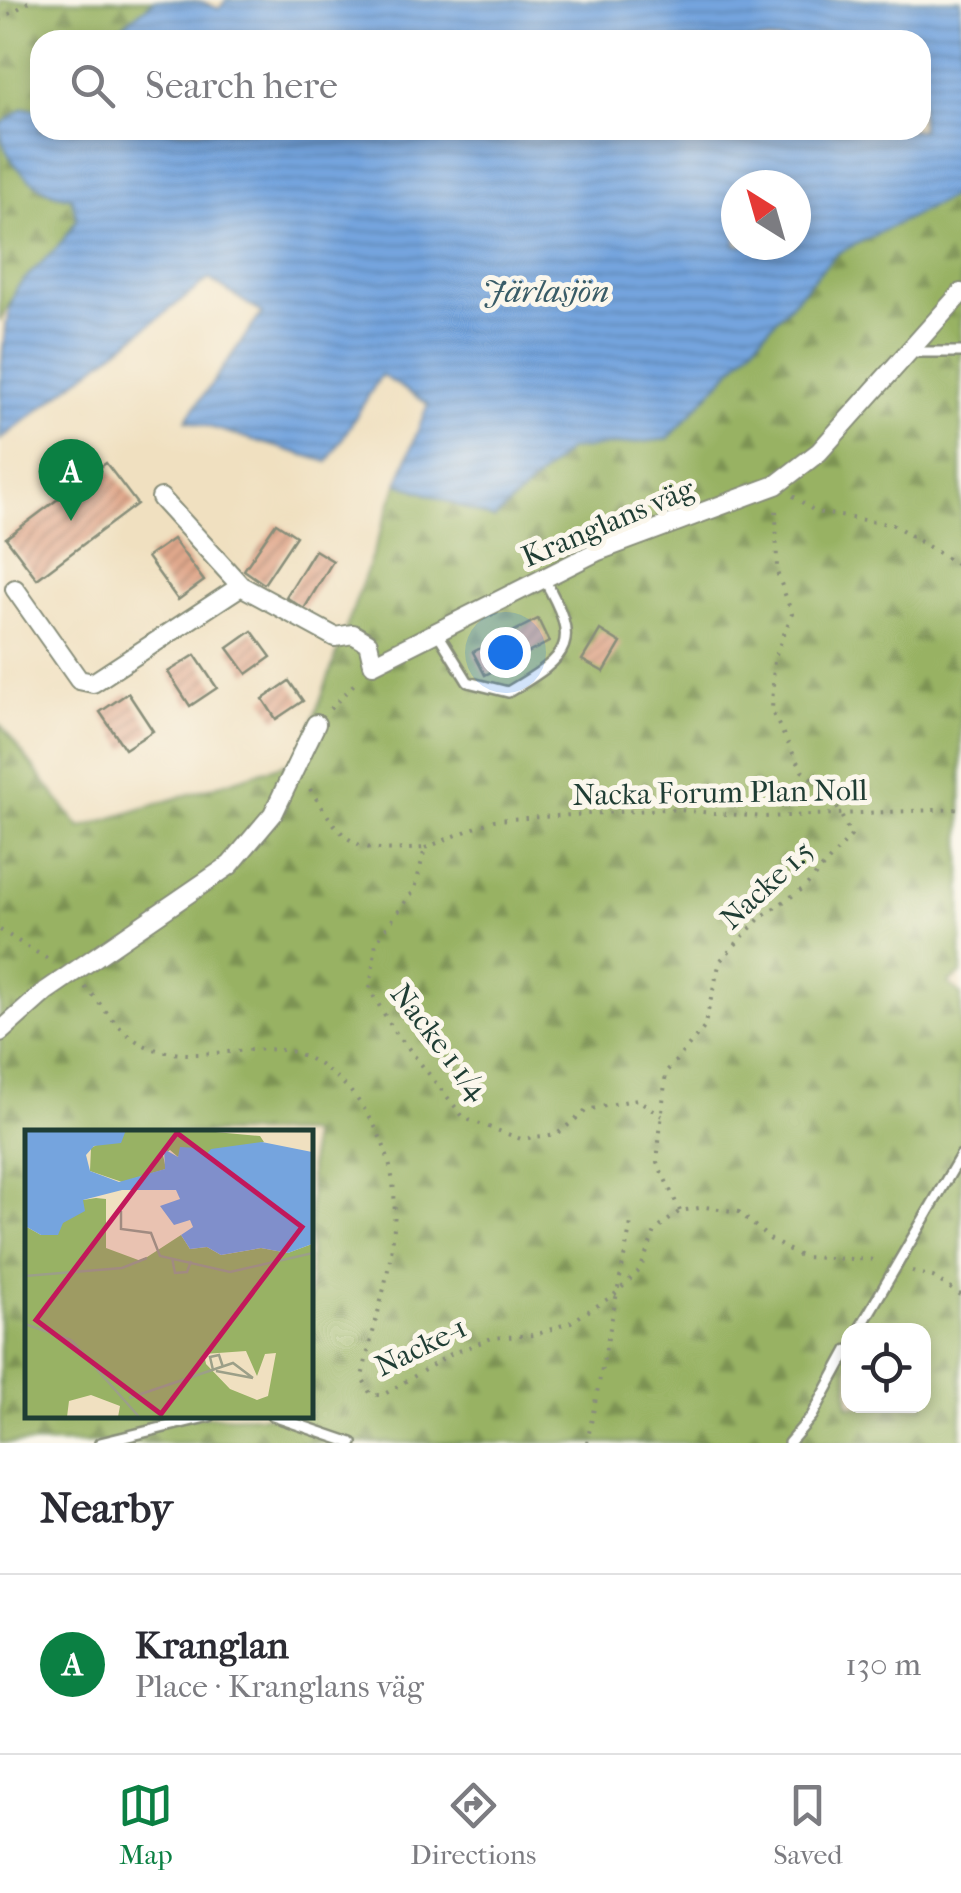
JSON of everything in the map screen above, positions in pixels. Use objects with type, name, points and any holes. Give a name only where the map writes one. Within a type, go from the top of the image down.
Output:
[{"type":"street","name":"Kranglans väg","points":[[373,664],[598,551],[776,485],[819,452],[961,293]]},
{"type":"street","points":[[161,498],[241,586],[334,637],[354,634],[368,643],[373,664]]},
{"type":"street","points":[[15,589],[79,680],[94,683],[241,586]]},
{"type":"street","points":[[0,1032],[70,974],[230,865],[274,814],[316,724]]},
{"type":"lane","points":[[908,352],[961,352]]},
{"type":"lane","points":[[437,632],[468,682],[508,692],[548,669],[566,644],[568,620],[544,578]]},
{"type":"lane","points":[[863,1323],[961,1155]]},
{"type":"lane","points":[[789,1443],[812,1416],[841,1363]]},
{"type":"lane","points":[[100,1443],[202,1418]]},
{"type":"lane","points":[[278,1418],[352,1443]]},
{"type":"path","points":[[0,20],[32,0]]},
{"type":"path","points":[[776,485],[816,512],[894,525],[961,567]]},
{"type":"path","name":"Nacke 1.5","points":[[680,1211],[658,1162],[666,1072],[704,1028],[720,961],[761,917],[804,888],[850,836],[830,792],[802,770],[772,712],[774,659],[792,614],[777,572],[776,485]]},
{"type":"path","points":[[316,724],[373,664]]},
{"type":"path","points":[[295,768],[341,838],[378,851],[425,848]]},
{"type":"path","name":"Nacka Forum Plan Noll","points":[[425,848],[494,820],[665,810],[763,817],[961,810]]},
{"type":"path","name":"Nacke 1 1/4","points":[[425,848],[414,890],[376,942],[370,990],[392,1029],[464,1118],[521,1139],[557,1134],[587,1110],[637,1100],[662,1116]]},
{"type":"path","name":"Nacke-1","points":[[0,930],[70,974],[125,1032],[154,1050],[200,1054],[285,1050],[337,1075],[360,1102],[382,1135],[397,1184],[392,1245],[362,1376],[371,1395],[383,1395],[451,1354],[492,1338],[535,1335],[571,1322],[620,1290],[640,1270],[655,1231],[680,1211]]},
{"type":"path","points":[[680,1211],[705,1207],[738,1212],[771,1240],[802,1257],[898,1262],[961,1295]]},
{"type":"path","points":[[587,1443],[632,1218]]},
{"type":"green space","points":[[0,0],[155,0],[117,30],[30,30],[30,109],[24,108],[0,125]]},
{"type":"green space","points":[[0,134],[11,156],[37,185],[71,197],[77,218],[0,321]]},
{"type":"green space","points":[[961,192],[961,974],[948,983],[961,995],[961,1443],[0,1443],[0,724],[80,828],[299,760],[398,483],[494,519],[568,450],[668,439],[836,254]]},
{"type":"water","name":"Järlasjön","points":[[155,0],[203,2],[219,9],[226,0],[961,0],[961,192],[836,254],[668,439],[568,450],[494,519],[398,483],[428,404],[381,375],[328,462],[186,420],[262,313],[209,279],[0,440],[2,361],[11,303],[17,288],[56,249],[77,218],[71,197],[34,183],[14,163],[0,125],[24,108],[30,109],[30,140],[931,140],[931,30],[117,30]]},
{"type":"building","points":[[106,463],[137,504],[37,579],[6,538]]},
{"type":"building","points":[[276,523],[296,536],[264,584],[244,570]]},
{"type":"building","points":[[173,539],[204,581],[178,600],[147,557]]},
{"type":"building","points":[[315,550],[333,561],[304,609],[286,597]]},
{"type":"building","points":[[538,619],[549,642],[485,675],[473,652]]},
{"type":"building","points":[[600,630],[621,643],[604,672],[582,660]]},
{"type":"building","points":[[252,631],[271,657],[247,674],[228,648]]},
{"type":"building","points":[[195,655],[217,688],[190,706],[168,672]]},
{"type":"building","points":[[289,681],[303,701],[276,719],[263,699]]},
{"type":"building","points":[[128,693],[153,731],[125,749],[100,712]]},
{"type":"place","name":"Kranglan","points":[[71,521]]}]
